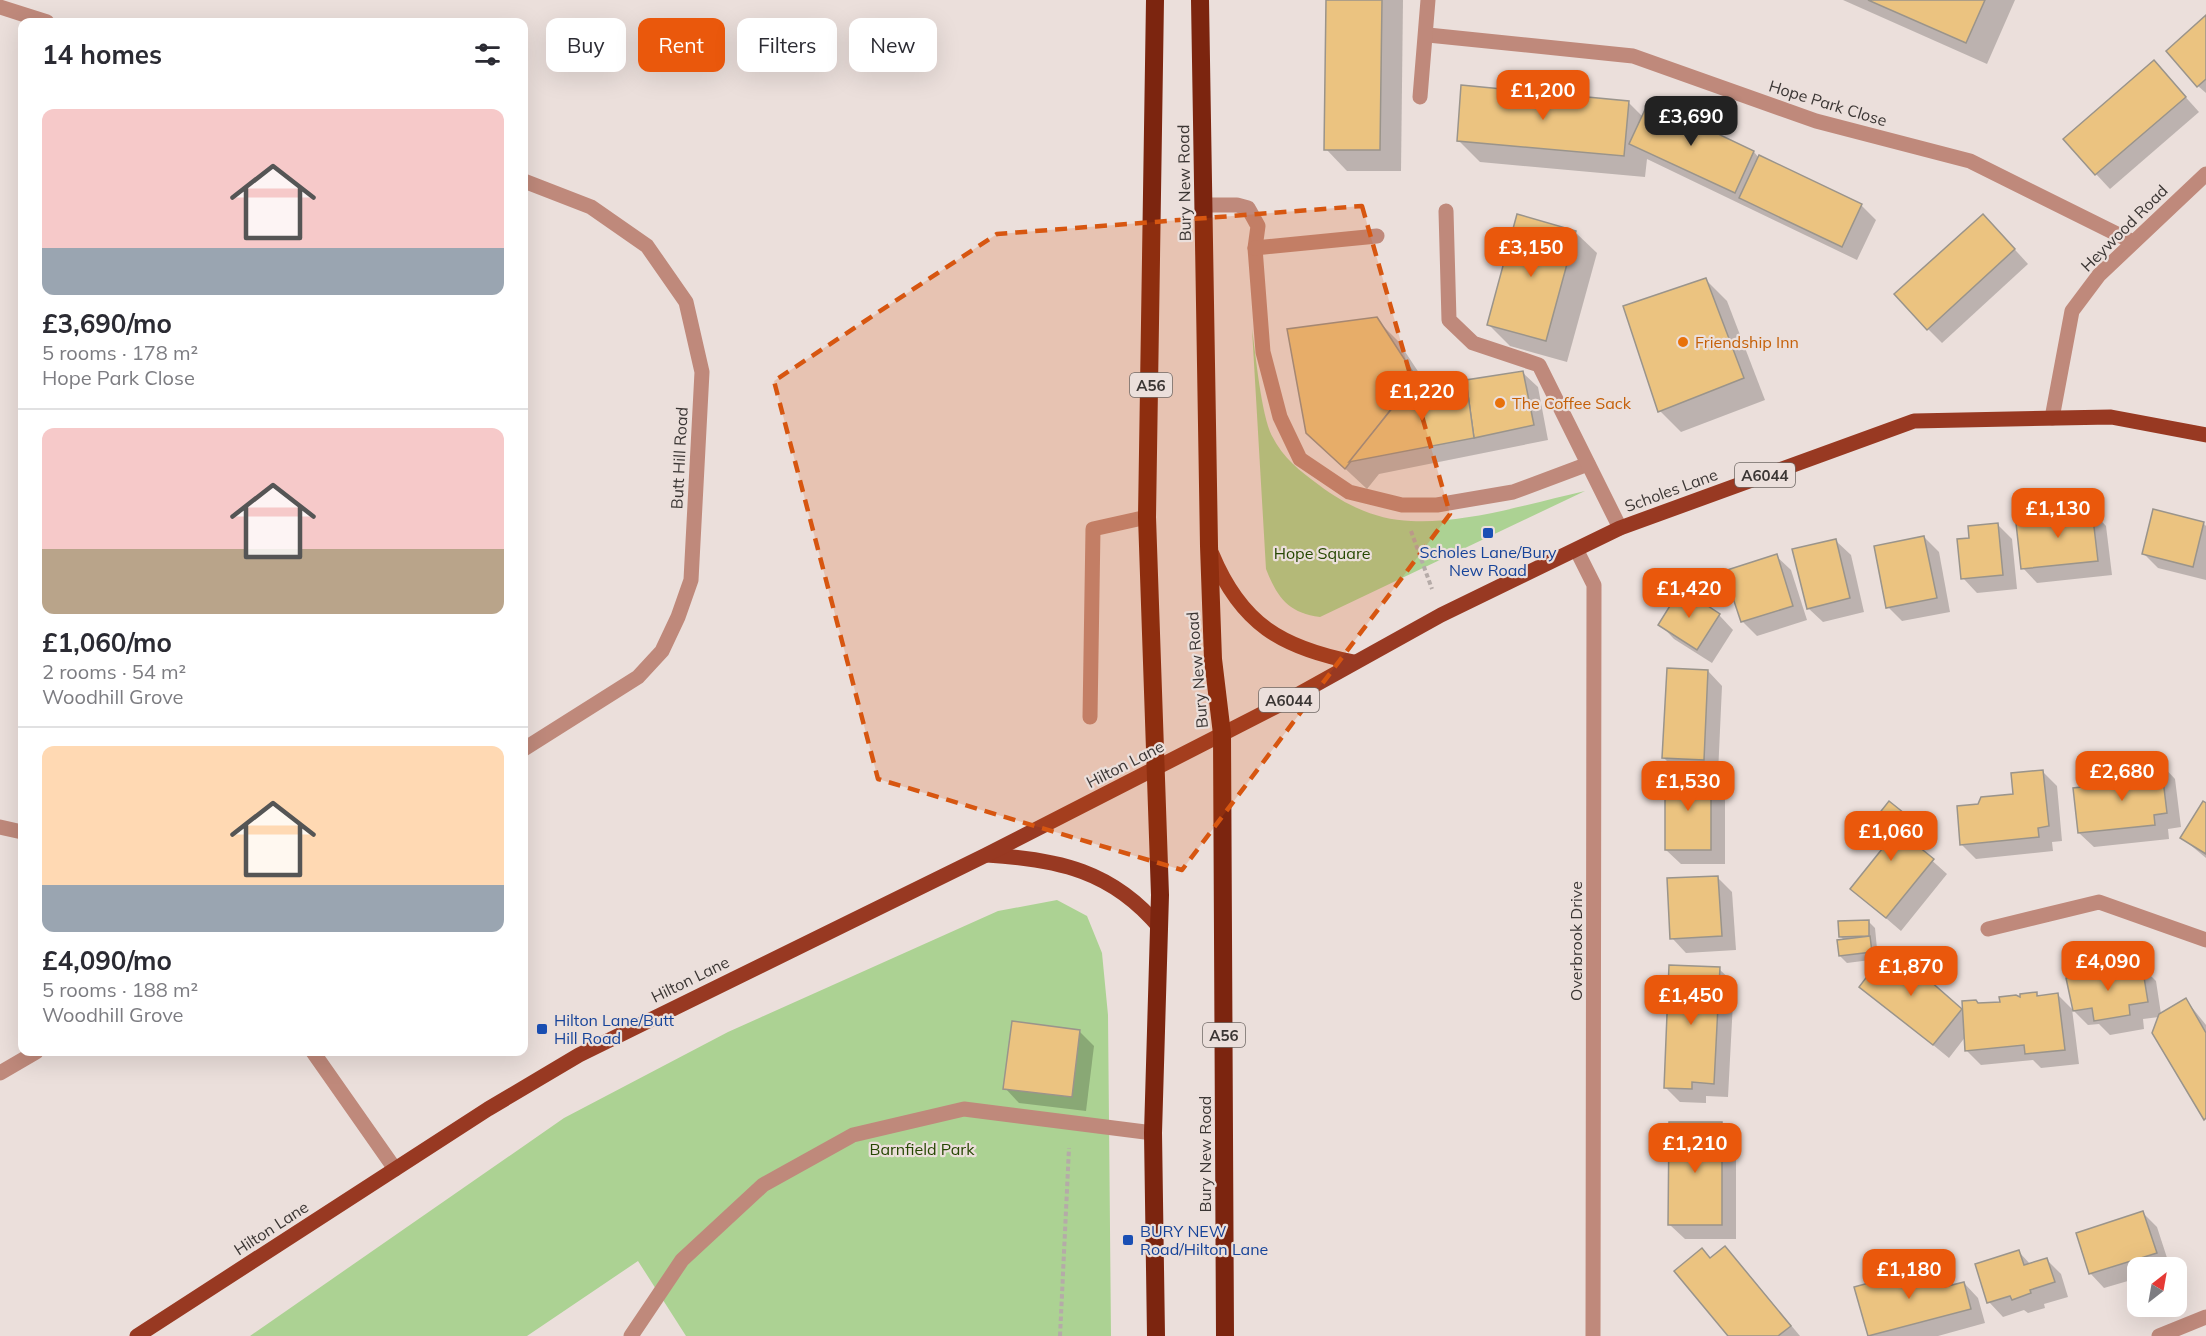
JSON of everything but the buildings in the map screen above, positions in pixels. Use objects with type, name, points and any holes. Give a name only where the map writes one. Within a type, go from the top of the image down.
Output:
[{"type":"highway","name":"Bury New Road","points":[[1155,0],[1147,517],[1160,928],[1153,1133],[1156,1336]]},
{"type":"highway","name":"Bury New Road","points":[[1200,0],[1209,546],[1213,659],[1222,734],[1225,1336]]},
{"type":"main road","name":"Scholes Lane","points":[[1222,734],[1442,615],[1620,528],[1914,421],[2111,417],[2206,435]]},
{"type":"main road","points":[[1209,546],[1229,588],[1263,626],[1295,647],[1354,662]]},
{"type":"main road","name":"Hilton Lane","points":[[137,1336],[395,1169],[579,1055],[986,855],[1222,734]]},
{"type":"main road","points":[[986,855],[1066,865],[1099,877],[1130,897],[1160,928]]},
{"type":"street","points":[[1420,96],[1428,35],[1428,0]]},
{"type":"street","points":[[0,7],[34,18]]},
{"type":"street","name":"Hope Park Close","points":[[1428,35],[1633,56],[1816,121],[1970,161],[2133,242]]},
{"type":"street","name":"Heywood Road","points":[[2052,418],[2072,311],[2100,275],[2206,174]]},
{"type":"street","name":"Butt Hill Road","points":[[528,183],[591,207],[647,246],[686,302],[702,372],[691,580],[670,634],[662,651],[638,677],[528,746]]},
{"type":"street","points":[[1204,205],[1237,205],[1248,208],[1258,226],[1255,248],[1263,352],[1280,417],[1300,459],[1349,492],[1402,505],[1437,505],[1513,492],[1588,464]]},
{"type":"street","points":[[1446,211],[1449,320],[1473,343],[1539,365],[1620,528]]},
{"type":"street","points":[[1255,248],[1377,236]]},
{"type":"street","points":[[1090,717],[1093,529],[1147,517]]},
{"type":"street","name":"Overbrook Drive","points":[[1577,551],[1594,585],[1593,1336]]},
{"type":"street","points":[[0,827],[18,831]]},
{"type":"street","points":[[1988,929],[2099,903],[2206,940]]},
{"type":"street","points":[[0,1073],[29,1056]]},
{"type":"street","points":[[316,1056],[395,1169]]},
{"type":"street","points":[[631,1336],[682,1260],[763,1185],[853,1135],[964,1109],[1153,1133]]},
{"type":"street","points":[[2159,1336],[2206,1317]]},
{"type":"path","points":[[1402,505],[1442,615]]},
{"type":"path","points":[[1060,1336],[1071,1123]]},
{"type":"highlighted area","points":[[1362,206],[1450,514],[1182,870],[878,779],[774,381],[997,234]]},
{"type":"green space","name":"Hope Square","points":[[1252,329],[1262,400],[1272,436],[1281,451],[1299,469],[1329,492],[1351,505],[1386,518],[1432,521],[1498,512],[1585,491],[1320,617],[1300,612],[1279,595],[1266,569]]},
{"type":"green space","name":"Barnfield Park","points":[[1057,900],[1087,916],[1102,953],[1108,1015],[1111,1336],[686,1336],[638,1261],[527,1336],[250,1336],[564,1118],[728,1032],[998,911]]},
{"type":"place","name":"Friendship Inn","points":[[1683,342]]},
{"type":"place","name":"The Coffee Sack","points":[[1500,403]]},
{"type":"place","name":"Scholes Lane/Bury New Road","points":[[1488,533]]},
{"type":"place","name":"Hilton Lane/Butt Hill Road","points":[[542,1029]]},
{"type":"place","name":"BURY NEW Road/Hilton Lane","points":[[1128,1240]]}]
